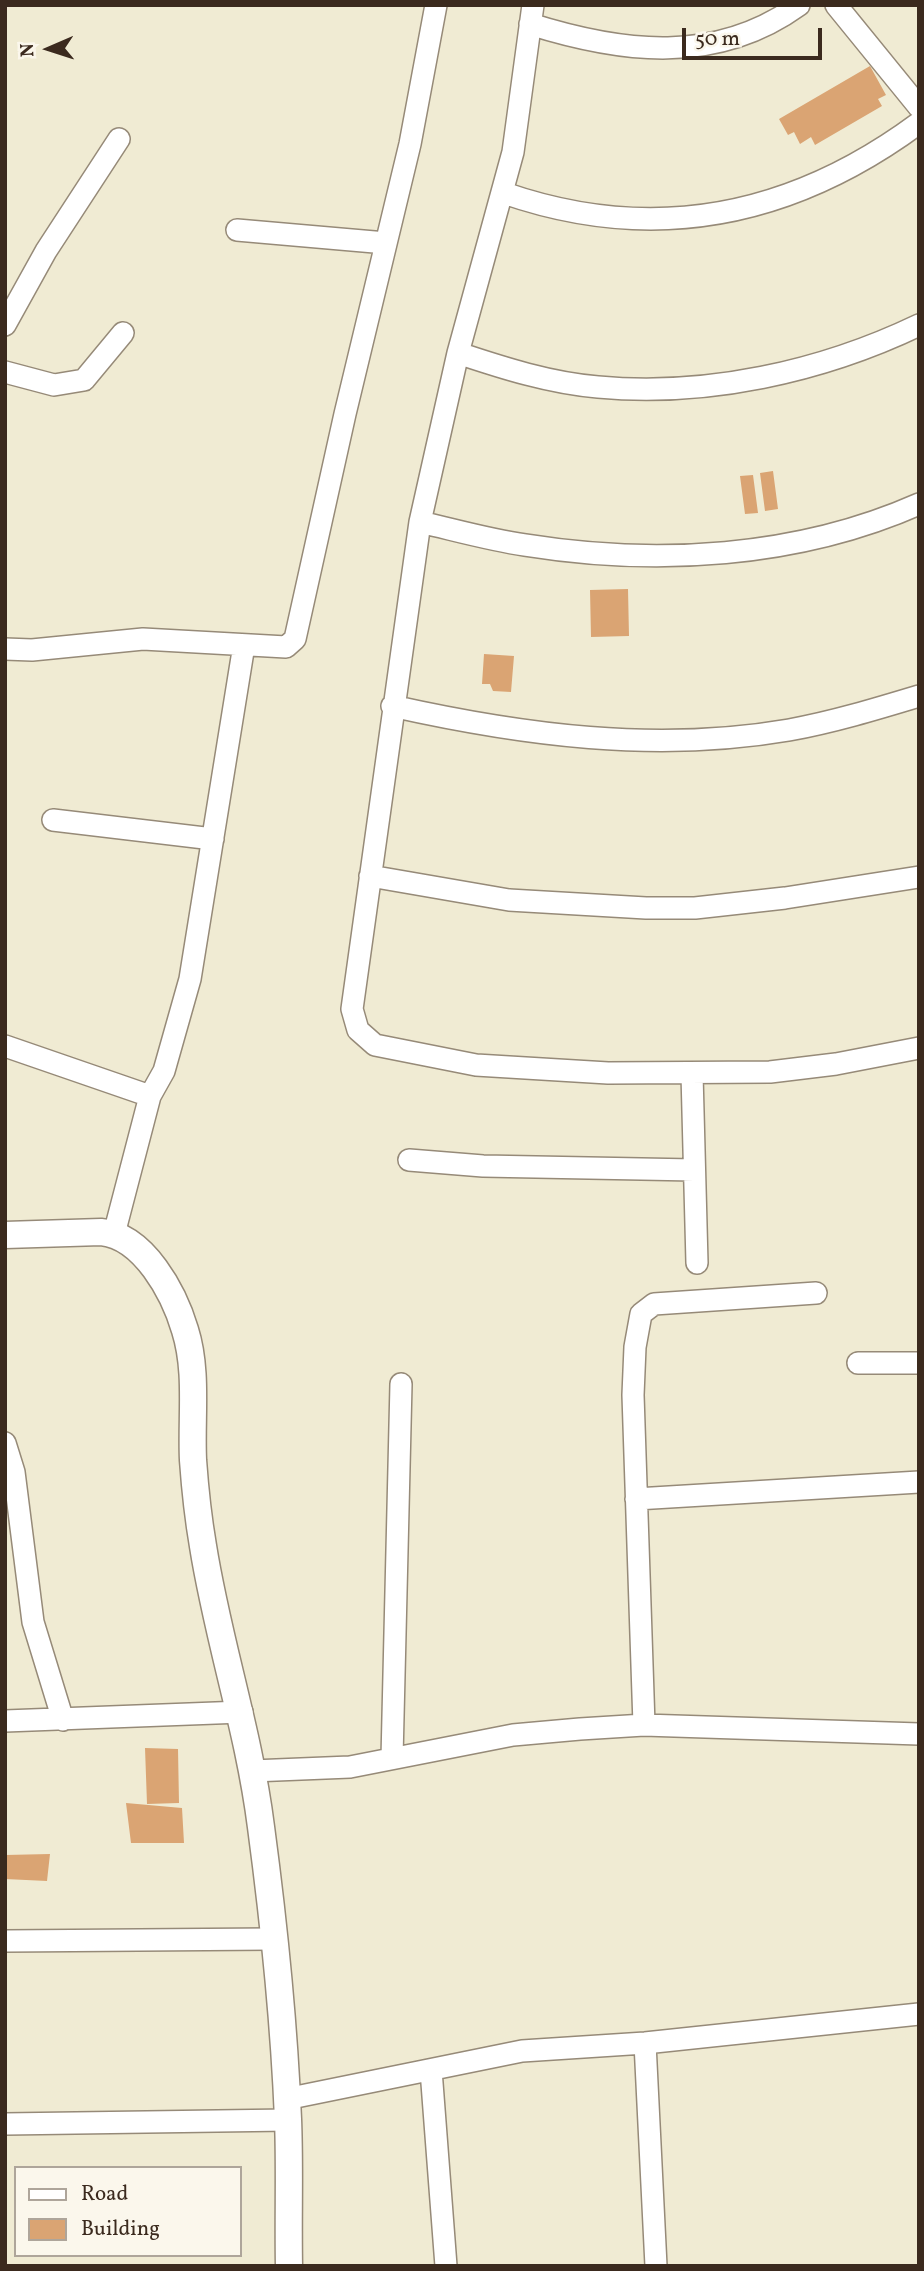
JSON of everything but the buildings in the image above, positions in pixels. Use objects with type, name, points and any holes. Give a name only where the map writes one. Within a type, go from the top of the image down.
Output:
[{"type":"street","points":[[5,649],[32,650],[143,639],[286,647],[295,639],[345,414],[410,144],[436,5]]},
{"type":"street","points":[[799,5],[764,26],[730,40],[664,50],[606,45],[532,15],[513,152],[458,354],[420,522],[392,706],[352,1009],[358,1030],[375,1045],[476,1065],[608,1073],[770,1072],[836,1064],[919,1048]]},
{"type":"street","points":[[836,5],[919,107]]},
{"type":"street","points":[[503,193],[538,205],[599,217],[660,221],[731,213],[798,192],[835,176],[919,123]]},
{"type":"street","points":[[5,325],[46,251],[119,139]]},
{"type":"street","points":[[237,230],[386,243]]},
{"type":"street","points":[[458,354],[532,376],[598,388],[693,386],[806,367],[852,353],[919,325]]},
{"type":"street","points":[[5,372],[54,385],[84,380],[123,333]]},
{"type":"street","points":[[420,522],[523,545],[607,555],[659,557],[745,549],[822,537],[919,504]]},
{"type":"street","points":[[114,1234],[150,1096],[164,1071],[182,1014],[244,645]]},
{"type":"street","points":[[392,706],[505,729],[625,741],[789,730],[919,696]]},
{"type":"street","points":[[53,820],[213,839]]},
{"type":"street","points":[[370,876],[509,900],[646,908],[695,908],[785,898],[919,877]]},
{"type":"street","points":[[5,1046],[150,1096]]},
{"type":"street","points":[[692,1074],[697,1263]]},
{"type":"street","points":[[409,1160],[483,1166],[694,1170]]},
{"type":"street","points":[[5,1235],[114,1234],[130,1242],[160,1279],[176,1305],[186,1332],[192,1363],[193,1460],[198,1518],[210,1592],[242,1713],[273,1939],[287,2109],[289,2266]]},
{"type":"street","points":[[645,1725],[633,1382],[641,1314],[654,1304],[816,1293]]},
{"type":"street","points":[[859,1363],[919,1363]]},
{"type":"street","points":[[392,1758],[401,1384]]},
{"type":"street","points":[[5,1443],[14,1472],[33,1622],[63,1720]]},
{"type":"street","points":[[636,1499],[919,1482]]},
{"type":"street","points":[[5,1721],[242,1713]]},
{"type":"street","points":[[252,1771],[350,1767],[513,1735],[645,1725],[919,1734]]},
{"type":"street","points":[[5,1941],[273,1939]]},
{"type":"street","points":[[5,2123],[287,2109],[431,2070],[522,2051],[645,2043],[919,2014]]},
{"type":"street","points":[[645,2043],[656,2266]]},
{"type":"street","points":[[431,2070],[446,2266]]}]
